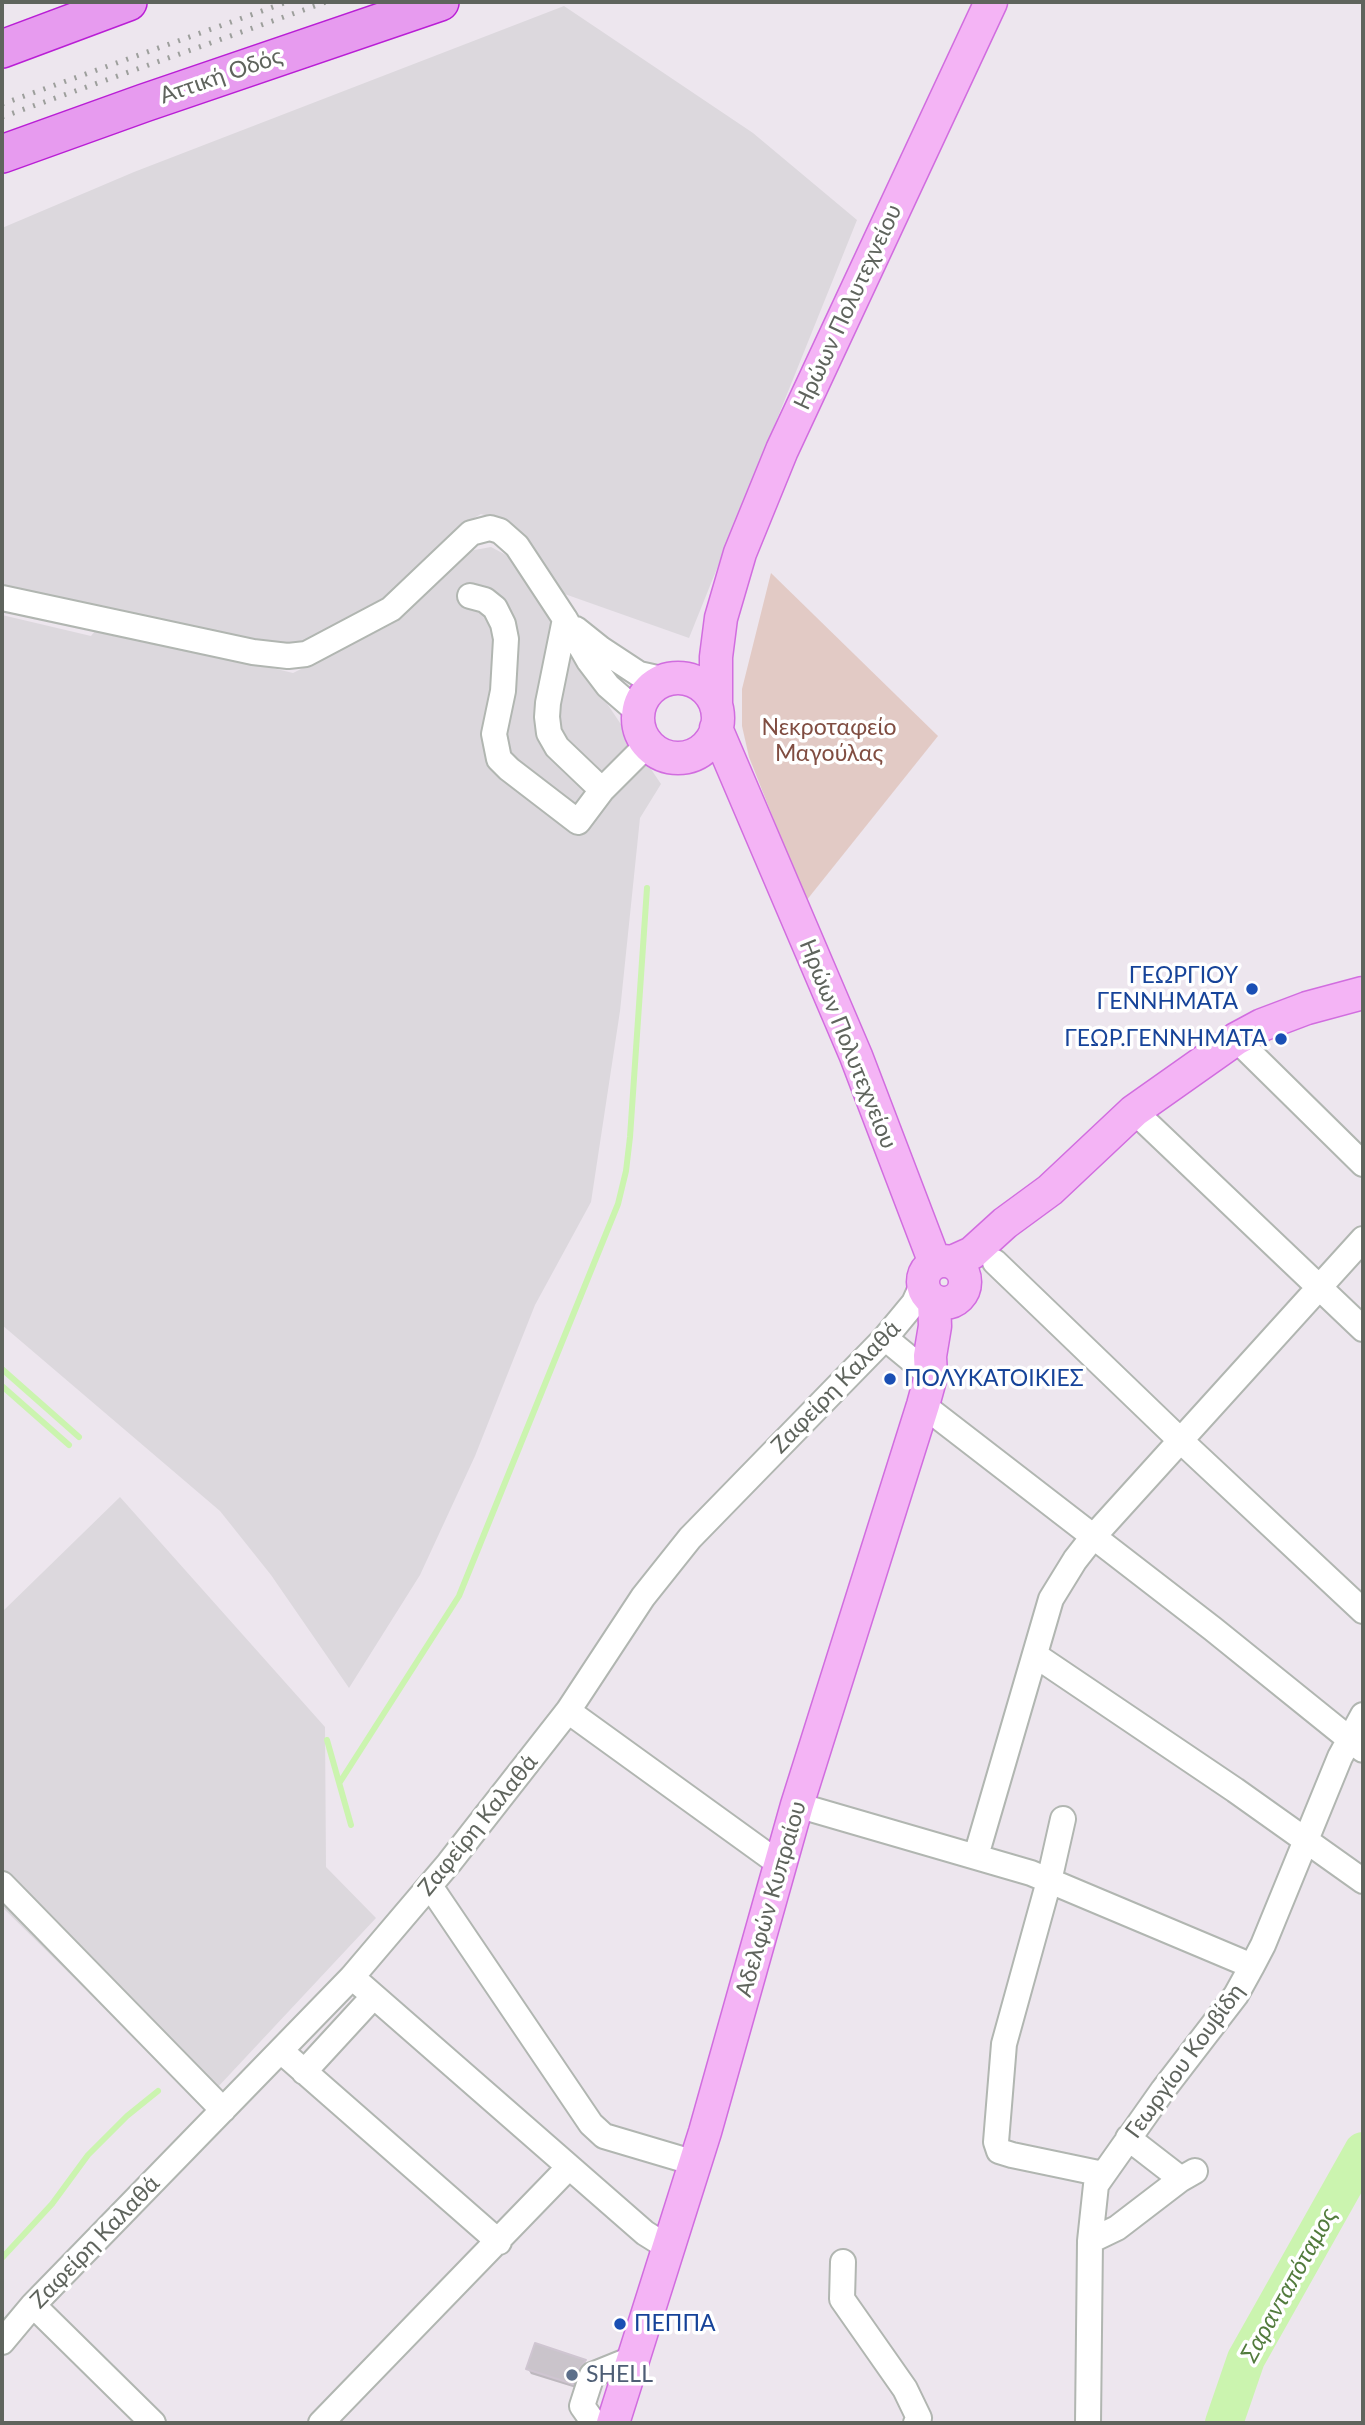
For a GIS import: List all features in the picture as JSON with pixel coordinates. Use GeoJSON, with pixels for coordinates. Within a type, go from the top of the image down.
{"type":"FeatureCollection","features":[{"type":"Feature","properties":{"kind":"highway"},"geometry":{"type":"LineString","coordinates":[[2,49],[128,2]]}},
{"type":"Feature","properties":{"kind":"highway","name":"Αττική Οδός"},"geometry":{"type":"LineString","coordinates":[[2,154],[440,2]]}},
{"type":"Feature","properties":{"kind":"main road","name":"Ηρώων Πολυτεχνείου"},"geometry":{"type":"LineString","coordinates":[[945,1282],[856,1056],[758,826],[716,717],[716,657],[721,618],[740,553],[782,450],[991,2]]}},
{"type":"Feature","properties":{"kind":"main road","name":"Ηρώων Πολυτεχνείου"},"geometry":{"type":"LineString","coordinates":[[670,679],[699,651],[721,618]]}},
{"type":"Feature","properties":{"kind":"main road"},"geometry":{"type":"LineString","coordinates":[[670,679],[695,683],[711,697],[716,717],[706,747],[688,757],[666,757],[648,745],[639,730],[638,712],[643,698],[653,687],[670,679]]}},
{"type":"Feature","properties":{"kind":"main road","name":"Ηρώων Πολυτεχνείου"},"geometry":{"type":"LineString","coordinates":[[688,757],[711,765],[733,781],[758,826]]}},
{"type":"Feature","properties":{"kind":"main road"},"geometry":{"type":"LineString","coordinates":[[945,1282],[1005,1223],[1050,1191],[1134,1111],[1236,1039],[1307,1007],[1358,1000]]}},
{"type":"Feature","properties":{"kind":"main road"},"geometry":{"type":"LineString","coordinates":[[945,1282],[995,1262],[1031,1223],[1050,1191]]}},
{"type":"Feature","properties":{"kind":"main road","name":"Αδελφών Κυπραίου"},"geometry":{"type":"LineString","coordinates":[[613,2423],[695,2163],[797,1805],[927,1390],[935,1326],[945,1282]]}},
{"type":"Feature","properties":{"kind":"street"},"geometry":{"type":"LineString","coordinates":[[2,598],[253,652],[288,656],[306,654],[391,609],[471,533],[491,528],[500,531],[517,546],[589,661],[608,686],[638,712]]}},
{"type":"Feature","properties":{"kind":"street"},"geometry":{"type":"LineString","coordinates":[[470,596],[485,600],[495,608],[503,624],[506,639],[503,691],[494,734],[499,759],[509,769],[578,822],[602,790],[648,745]]}},
{"type":"Feature","properties":{"kind":"street"},"geometry":{"type":"LineString","coordinates":[[565,619],[548,703],[549,733],[557,747],[602,790]]}},
{"type":"Feature","properties":{"kind":"street"},"geometry":{"type":"LineString","coordinates":[[565,619],[601,649],[639,674],[670,679]]}},
{"type":"Feature","properties":{"kind":"street"},"geometry":{"type":"LineString","coordinates":[[1236,1039],[1363,1164]]}},
{"type":"Feature","properties":{"kind":"street"},"geometry":{"type":"LineString","coordinates":[[1134,1111],[1363,1329]]}},
{"type":"Feature","properties":{"kind":"street"},"geometry":{"type":"LineString","coordinates":[[976,1856],[1051,1599],[1075,1560],[1093,1536],[1363,1238]]}},
{"type":"Feature","properties":{"kind":"street"},"geometry":{"type":"LineString","coordinates":[[995,1262],[1363,1611]]}},
{"type":"Feature","properties":{"kind":"street","name":"Ζαφείρη Καλαθά"},"geometry":{"type":"LineString","coordinates":[[2,2342],[33,2305],[352,1977],[430,1886],[568,1710],[643,1597],[690,1538],[910,1309],[945,1282]]}},
{"type":"Feature","properties":{"kind":"street"},"geometry":{"type":"LineString","coordinates":[[885,1338],[927,1390],[1093,1536],[1356,1743]]}},
{"type":"Feature","properties":{"kind":"street"},"geometry":{"type":"LineString","coordinates":[[1035,1655],[1363,1881]]}},
{"type":"Feature","properties":{"kind":"street"},"geometry":{"type":"LineString","coordinates":[[568,1710],[781,1865]]}},
{"type":"Feature","properties":{"kind":"street","name":"Γεωργίου Κουβίδη"},"geometry":{"type":"LineString","coordinates":[[1088,2423],[1090,2241],[1096,2185],[1128,2138],[1236,1995],[1263,1945],[1305,1839],[1356,1743],[1363,1715]]}},
{"type":"Feature","properties":{"kind":"street"},"geometry":{"type":"LineString","coordinates":[[797,1805],[976,1856],[1048,1881],[1252,1966]]}},
{"type":"Feature","properties":{"kind":"street"},"geometry":{"type":"LineString","coordinates":[[1063,1819],[1004,2044],[996,2142],[999,2151],[1012,2155],[1103,2174]]}},
{"type":"Feature","properties":{"kind":"street"},"geometry":{"type":"LineString","coordinates":[[2,1884],[223,2110]]}},
{"type":"Feature","properties":{"kind":"street"},"geometry":{"type":"LineString","coordinates":[[430,1886],[544,2059],[591,2124],[604,2136],[695,2163]]}},
{"type":"Feature","properties":{"kind":"street"},"geometry":{"type":"LineString","coordinates":[[352,1977],[645,2233],[668,2248]]}},
{"type":"Feature","properties":{"kind":"street"},"geometry":{"type":"LineString","coordinates":[[304,2072],[373,1997]]}},
{"type":"Feature","properties":{"kind":"street"},"geometry":{"type":"LineString","coordinates":[[281,2051],[499,2242]]}},
{"type":"Feature","properties":{"kind":"street"},"geometry":{"type":"LineString","coordinates":[[1090,2241],[1117,2228],[1188,2175],[1128,2138]]}},
{"type":"Feature","properties":{"kind":"street"},"geometry":{"type":"LineString","coordinates":[[321,2423],[569,2167]]}},
{"type":"Feature","properties":{"kind":"street"},"geometry":{"type":"LineString","coordinates":[[843,2262],[842,2299],[905,2389],[919,2418],[916,2423]]}},
{"type":"Feature","properties":{"kind":"street"},"geometry":{"type":"LineString","coordinates":[[33,2305],[153,2423]]}},
{"type":"Feature","properties":{"kind":"street"},"geometry":{"type":"LineString","coordinates":[[594,2423],[582,2406],[593,2375],[634,2358]]}},
{"type":"Feature","properties":{"kind":"shaded area"},"geometry":{"type":"Polygon","coordinates":[[[564,6],[753,133],[857,220],[689,638],[559,592],[504,521],[481,514],[464,524],[394,592],[364,613],[319,638],[283,644],[239,641],[2,585],[2,228],[134,172],[564,6]]]}},
{"type":"Feature","properties":{"kind":"shaded area"},"geometry":{"type":"Polygon","coordinates":[[[491,547],[508,556],[661,784],[640,818],[620,1011],[591,1202],[535,1305],[475,1456],[420,1575],[349,1688],[271,1575],[220,1511],[2,1325],[2,615],[91,636],[99,626],[293,673],[392,624],[469,551],[491,547]]]}},
{"type":"Feature","properties":{"kind":"shaded area"},"geometry":{"type":"Polygon","coordinates":[[[120,1497],[325,1727],[326,1867],[376,1918],[202,2104],[2,1907],[2,1612],[120,1497]]]}},
{"type":"Feature","properties":{"kind":"green space","name":"Νεκροταφείο Μαγούλας"},"geometry":{"type":"Polygon","coordinates":[[[771,573],[938,736],[806,901],[749,757],[742,726],[742,689],[771,573]]]}},
{"type":"Feature","properties":{"kind":"building"},"geometry":{"type":"Polygon","coordinates":[[[535,2343],[586,2360],[578,2370],[573,2384],[526,2369],[535,2343]]]}},
{"type":"Feature","properties":{"kind":"waterway"},"geometry":{"type":"LineString","coordinates":[[340,1782],[459,1596],[618,1204],[630,1137],[647,888]]}},
{"type":"Feature","properties":{"kind":"waterway"},"geometry":{"type":"LineString","coordinates":[[2,1369],[79,1437]]}},
{"type":"Feature","properties":{"kind":"waterway"},"geometry":{"type":"LineString","coordinates":[[2,1386],[69,1445]]}},
{"type":"Feature","properties":{"kind":"waterway"},"geometry":{"type":"LineString","coordinates":[[327,1740],[351,1825]]}},
{"type":"Feature","properties":{"kind":"waterway"},"geometry":{"type":"LineString","coordinates":[[2,2258],[52,2204],[88,2155],[127,2116],[158,2091]]}},
{"type":"Feature","properties":{"kind":"waterway","name":"Σαρανταπόταμος"},"geometry":{"type":"LineString","coordinates":[[1224,2423],[1246,2359],[1363,2151]]}},
{"type":"Feature","properties":{"kind":"railway"},"geometry":{"type":"LineString","coordinates":[[2,104],[287,2]]}},
{"type":"Feature","properties":{"kind":"railway"},"geometry":{"type":"LineString","coordinates":[[2,117],[326,2]]}},
{"type":"Feature","properties":{"kind":"place","name":"ΓΕΩΡΓΙΟΥ ΓΕΝΝΗΜΑΤΑ"},"geometry":{"type":"Point","coordinates":[1252,989]}},
{"type":"Feature","properties":{"kind":"place","name":"ΓΕΩΡ.ΓΕΝΝΗΜΑΤΑ"},"geometry":{"type":"Point","coordinates":[1281,1039]}},
{"type":"Feature","properties":{"kind":"place","name":"ΠΟΛΥΚΑΤΟΙΚΙΕΣ"},"geometry":{"type":"Point","coordinates":[890,1379]}},
{"type":"Feature","properties":{"kind":"place","name":"ΠΕΠΠΑ"},"geometry":{"type":"Point","coordinates":[620,2324]}},
{"type":"Feature","properties":{"kind":"place","name":"SHELL"},"geometry":{"type":"Point","coordinates":[572,2375]}}]}
